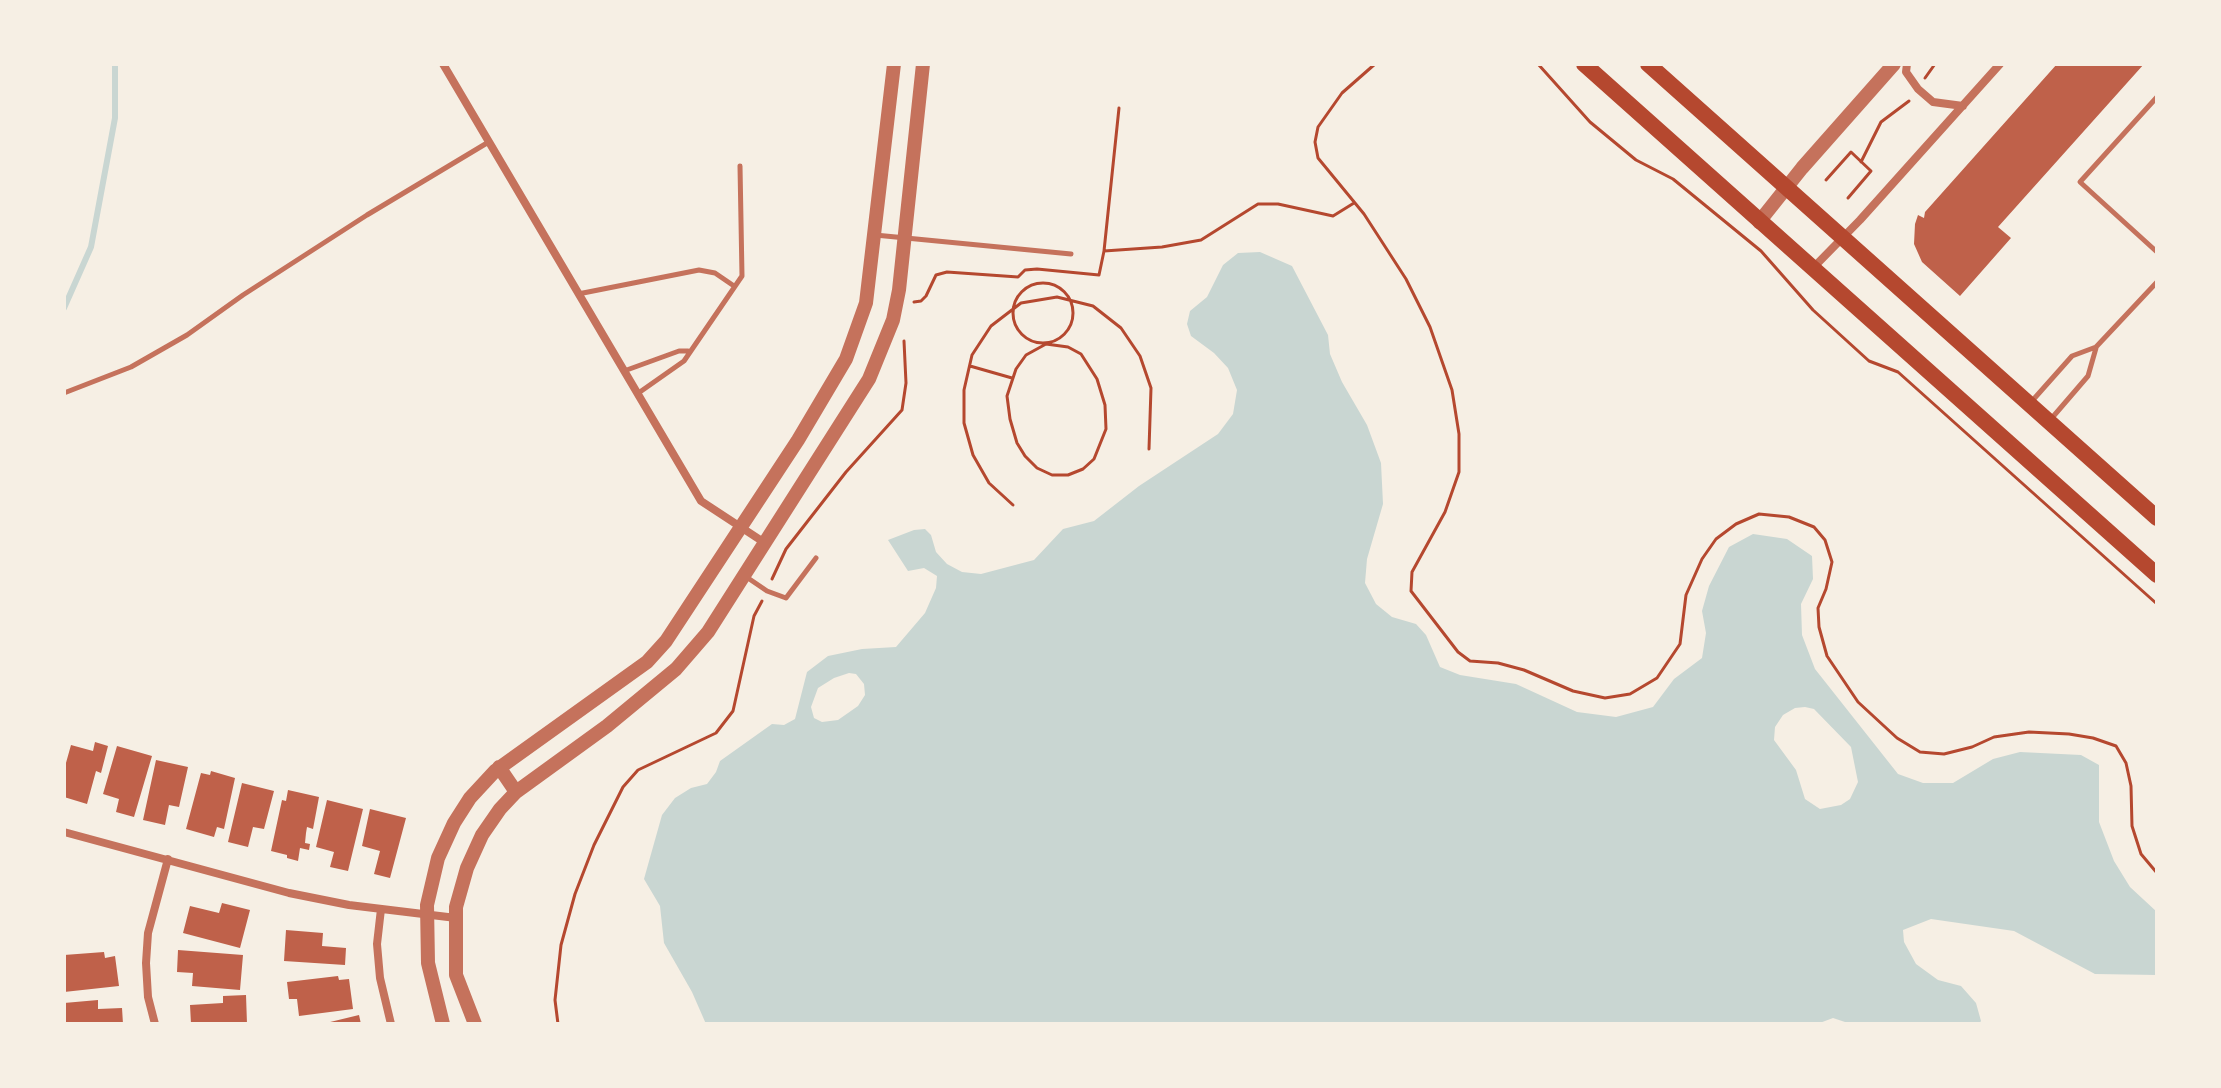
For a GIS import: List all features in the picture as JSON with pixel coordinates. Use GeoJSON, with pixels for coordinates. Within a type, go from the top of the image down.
{"type":"FeatureCollection","features":[{"type":"Feature","properties":{"kind":"main road"},"geometry":{"type":"LineString","coordinates":[[1584,64],[2157,575]]}},
{"type":"Feature","properties":{"kind":"main road"},"geometry":{"type":"LineString","coordinates":[[1648,64],[2157,518]]}},
{"type":"Feature","properties":{"kind":"street"},"geometry":{"type":"LineString","coordinates":[[443,64],[701,501],[766,543]]}},
{"type":"Feature","properties":{"kind":"street"},"geometry":{"type":"LineString","coordinates":[[443,1024],[428,963],[427,905],[438,858],[454,823],[482,782],[499,767],[647,662],[681,620],[846,359],[866,303],[894,64]]}},
{"type":"Feature","properties":{"kind":"street"},"geometry":{"type":"LineString","coordinates":[[475,1024],[456,975],[456,907],[467,868],[482,835],[516,792],[607,726],[676,669],[708,632],[869,379],[893,320],[899,290],[923,64]]}},
{"type":"Feature","properties":{"kind":"street"},"geometry":{"type":"LineString","coordinates":[[1759,222],[1894,64]]}},
{"type":"Feature","properties":{"kind":"street"},"geometry":{"type":"LineString","coordinates":[[1907,64],[1906,72],[1918,89],[1933,102],[1963,106]]}},
{"type":"Feature","properties":{"kind":"street"},"geometry":{"type":"LineString","coordinates":[[1812,269],[2000,64]]}},
{"type":"Feature","properties":{"kind":"street"},"geometry":{"type":"LineString","coordinates":[[891,88],[920,89]]}},
{"type":"Feature","properties":{"kind":"street"},"geometry":{"type":"LineString","coordinates":[[499,767],[516,792]]}},
{"type":"Feature","properties":{"kind":"street"},"geometry":{"type":"LineString","coordinates":[[64,832],[289,893],[456,918]]}},
{"type":"Feature","properties":{"kind":"street"},"geometry":{"type":"LineString","coordinates":[[155,1024],[148,986],[148,933],[168,859]]}},
{"type":"Feature","properties":{"kind":"street"},"geometry":{"type":"LineString","coordinates":[[381,909],[377,944],[380,978],[391,1024]]}},
{"type":"Feature","properties":{"kind":"lane"},"geometry":{"type":"LineString","coordinates":[[2157,97],[2080,182],[2157,252]]}},
{"type":"Feature","properties":{"kind":"lane"},"geometry":{"type":"LineString","coordinates":[[64,393],[131,367],[187,335],[367,215],[487,143]]}},
{"type":"Feature","properties":{"kind":"lane"},"geometry":{"type":"LineString","coordinates":[[637,394],[684,361],[742,276],[740,166]]}},
{"type":"Feature","properties":{"kind":"lane"},"geometry":{"type":"LineString","coordinates":[[874,235],[1071,254]]}},
{"type":"Feature","properties":{"kind":"lane"},"geometry":{"type":"LineString","coordinates":[[578,294],[699,270],[715,273],[734,286]]}},
{"type":"Feature","properties":{"kind":"lane"},"geometry":{"type":"LineString","coordinates":[[2029,404],[2072,356],[2096,347],[2157,282]]}},
{"type":"Feature","properties":{"kind":"lane"},"geometry":{"type":"LineString","coordinates":[[2049,421],[2088,376],[2096,347]]}},
{"type":"Feature","properties":{"kind":"lane"},"geometry":{"type":"LineString","coordinates":[[624,371],[679,351],[688,351]]}},
{"type":"Feature","properties":{"kind":"lane"},"geometry":{"type":"LineString","coordinates":[[744,576],[767,591],[786,598],[816,558]]}},
{"type":"Feature","properties":{"kind":"path"},"geometry":{"type":"LineString","coordinates":[[1375,64],[1342,93],[1318,127],[1315,142],[1318,158],[1354,203],[1406,279],[1430,327],[1452,390],[1459,434],[1459,472],[1445,512],[1412,572],[1411,591],[1458,652],[1470,661],[1498,663],[1524,670],[1573,691],[1605,698],[1630,694],[1657,678],[1676,652],[1680,644],[1686,595],[1702,559],[1716,539],[1736,524],[1759,514],[1789,517],[1814,527],[1825,540],[1832,562],[1818,608],[1819,627],[1827,656],[1858,702],[1897,738],[1920,752],[1944,754],[1994,737],[2029,732],[2069,734],[2116,746],[2126,763],[2131,786],[2132,826],[2141,854],[2157,873]]}},
{"type":"Feature","properties":{"kind":"path"},"geometry":{"type":"LineString","coordinates":[[1538,64],[1590,122],[1636,160],[1673,179],[1761,251],[1813,310],[1869,361],[1898,372],[2157,604]]}},
{"type":"Feature","properties":{"kind":"path"},"geometry":{"type":"LineString","coordinates":[[1861,162],[1881,122],[1909,102],[1935,64]]}},
{"type":"Feature","properties":{"kind":"path"},"geometry":{"type":"LineString","coordinates":[[910,302],[921,301],[936,275],[947,272],[1018,277],[1025,270],[1043,269],[1099,275],[1119,108]]}},
{"type":"Feature","properties":{"kind":"path"},"geometry":{"type":"LineString","coordinates":[[1826,180],[1851,152],[1871,171],[1848,198]]}},
{"type":"Feature","properties":{"kind":"path"},"geometry":{"type":"LineString","coordinates":[[1104,251],[1162,247],[1201,240],[1258,204],[1278,204],[1333,216],[1354,203]]}},
{"type":"Feature","properties":{"kind":"path"},"geometry":{"type":"LineString","coordinates":[[1043,269],[1043,283]]}},
{"type":"Feature","properties":{"kind":"path"},"geometry":{"type":"LineString","coordinates":[[1043,283],[1023,290],[1017,298],[1013,310],[1016,328],[1031,341],[1046,344],[1068,347],[1081,354],[1091,366],[1103,396],[1106,429],[1094,459],[1083,469],[1068,475],[1052,475],[1037,468],[1025,456],[1017,443],[1007,396],[1012,378],[1026,355],[1046,344],[1058,339],[1071,325],[1074,316],[1071,301],[1062,289],[1043,283]]}},
{"type":"Feature","properties":{"kind":"path"},"geometry":{"type":"LineString","coordinates":[[1013,505],[989,483],[973,455],[964,423],[964,390],[972,355],[991,326],[1021,303],[1057,297],[1093,306],[1121,328],[1140,356],[1151,388],[1149,449]]}},
{"type":"Feature","properties":{"kind":"path"},"geometry":{"type":"LineString","coordinates":[[558,1024],[555,1000],[561,945],[575,894],[594,845],[623,787],[638,770],[716,733],[733,711],[754,616],[786,549],[846,472],[902,410],[906,383],[904,340]]}},
{"type":"Feature","properties":{"kind":"path"},"geometry":{"type":"LineString","coordinates":[[970,366],[1012,378]]}},
{"type":"Feature","properties":{"kind":"shaded area"},"geometry":{"type":"Polygon","coordinates":[[[1260,252],[1292,266],[1328,335],[1330,354],[1367,425],[1381,463],[1383,504],[1367,559],[1365,583],[1376,604],[1392,617],[1416,624],[1426,635],[1440,667],[1460,675],[1516,684],[1577,712],[1616,717],[1653,707],[1674,679],[1702,658],[1706,633],[1702,611],[1709,586],[1729,547],[1753,534],[1787,539],[1812,556],[1813,579],[1801,604],[1802,635],[1815,669],[1898,774],[1923,783],[1953,783],[1993,759],[2020,752],[2081,755],[2099,765],[2099,822],[2114,861],[2130,887],[2157,912],[2157,975],[2095,974],[2014,931],[1931,919],[1903,930],[1904,942],[1916,964],[1938,980],[1961,986],[1976,1003],[1981,1021],[1979,1024],[1851,1024],[1833,1018],[1817,1024],[706,1024],[664,943],[660,906],[644,879],[662,815],[675,798],[691,788],[707,784],[720,761],[772,724],[784,725],[795,719],[807,672],[828,656],[862,649],[896,647],[925,613],[936,588],[937,576],[924,568],[908,571],[888,540],[925,529],[931,535],[936,552],[947,564],[962,572],[981,574],[1034,560],[1063,529],[1094,521],[1139,486],[1218,434],[1233,414],[1237,390],[1228,368],[1191,336],[1187,324],[1190,311],[1207,297],[1223,265],[1238,253],[1260,252]],[[849,673],[818,688],[811,707],[814,718],[822,722],[838,720],[858,706],[865,695],[864,684],[856,674],[849,673]],[[1795,708],[1783,715],[1775,727],[1774,740],[1796,770],[1805,799],[1820,809],[1841,805],[1850,799],[1858,782],[1851,747],[1814,709],[1795,708]]]}},
{"type":"Feature","properties":{"kind":"building"},"geometry":{"type":"Polygon","coordinates":[[[2057,64],[2144,64],[1998,227],[2011,238],[1960,296],[1922,262],[1914,244],[1918,215],[1924,218],[1925,212],[2057,64]]]}},
{"type":"Feature","properties":{"kind":"building"},"geometry":{"type":"Polygon","coordinates":[[[95,742],[108,746],[101,773],[96,771],[87,804],[64,797],[64,770],[71,745],[93,751],[95,742]]]}},
{"type":"Feature","properties":{"kind":"building"},"geometry":{"type":"Polygon","coordinates":[[[117,746],[152,756],[134,817],[116,812],[119,799],[103,794],[117,746]]]}},
{"type":"Feature","properties":{"kind":"building"},"geometry":{"type":"Polygon","coordinates":[[[156,760],[188,767],[179,807],[169,805],[165,825],[143,820],[156,760]]]}},
{"type":"Feature","properties":{"kind":"building"},"geometry":{"type":"Polygon","coordinates":[[[211,771],[235,778],[224,829],[217,827],[214,837],[186,829],[201,773],[210,775],[211,771]]]}},
{"type":"Feature","properties":{"kind":"building"},"geometry":{"type":"Polygon","coordinates":[[[242,783],[274,791],[264,829],[253,827],[248,847],[228,842],[242,783]]]}},
{"type":"Feature","properties":{"kind":"building"},"geometry":{"type":"Polygon","coordinates":[[[288,790],[319,797],[313,829],[307,827],[305,843],[310,844],[309,850],[300,848],[298,861],[271,851],[282,800],[286,801],[288,790]]]}},
{"type":"Feature","properties":{"kind":"building"},"geometry":{"type":"Polygon","coordinates":[[[327,800],[363,809],[348,871],[330,867],[334,852],[316,847],[327,800]]]}},
{"type":"Feature","properties":{"kind":"building"},"geometry":{"type":"Polygon","coordinates":[[[370,809],[406,818],[390,878],[374,874],[380,851],[362,846],[370,809]]]}},
{"type":"Feature","properties":{"kind":"building"},"geometry":{"type":"Polygon","coordinates":[[[222,903],[250,910],[240,948],[183,933],[190,906],[219,913],[222,903]]]}},
{"type":"Feature","properties":{"kind":"building"},"geometry":{"type":"Polygon","coordinates":[[[286,930],[323,933],[322,946],[346,948],[345,965],[284,961],[286,930]]]}},
{"type":"Feature","properties":{"kind":"building"},"geometry":{"type":"Polygon","coordinates":[[[178,950],[243,955],[240,990],[192,986],[193,973],[177,972],[178,950]]]}},
{"type":"Feature","properties":{"kind":"building"},"geometry":{"type":"Polygon","coordinates":[[[104,952],[105,958],[115,956],[119,986],[64,992],[64,955],[104,952]]]}},
{"type":"Feature","properties":{"kind":"building"},"geometry":{"type":"Polygon","coordinates":[[[338,976],[339,980],[349,979],[353,1009],[299,1016],[297,999],[289,999],[287,982],[338,976]]]}},
{"type":"Feature","properties":{"kind":"building"},"geometry":{"type":"Polygon","coordinates":[[[246,995],[247,1024],[191,1024],[190,1005],[223,1003],[223,996],[246,995]]]}},
{"type":"Feature","properties":{"kind":"building"},"geometry":{"type":"Polygon","coordinates":[[[98,1000],[98,1009],[122,1008],[123,1024],[64,1024],[64,1003],[98,1000]]]}},
{"type":"Feature","properties":{"kind":"building"},"geometry":{"type":"Polygon","coordinates":[[[359,1015],[361,1024],[326,1024],[326,1023],[359,1015]]]}},
{"type":"Feature","properties":{"kind":"waterway"},"geometry":{"type":"LineString","coordinates":[[64,308],[91,247],[115,118],[115,64]]}}]}
